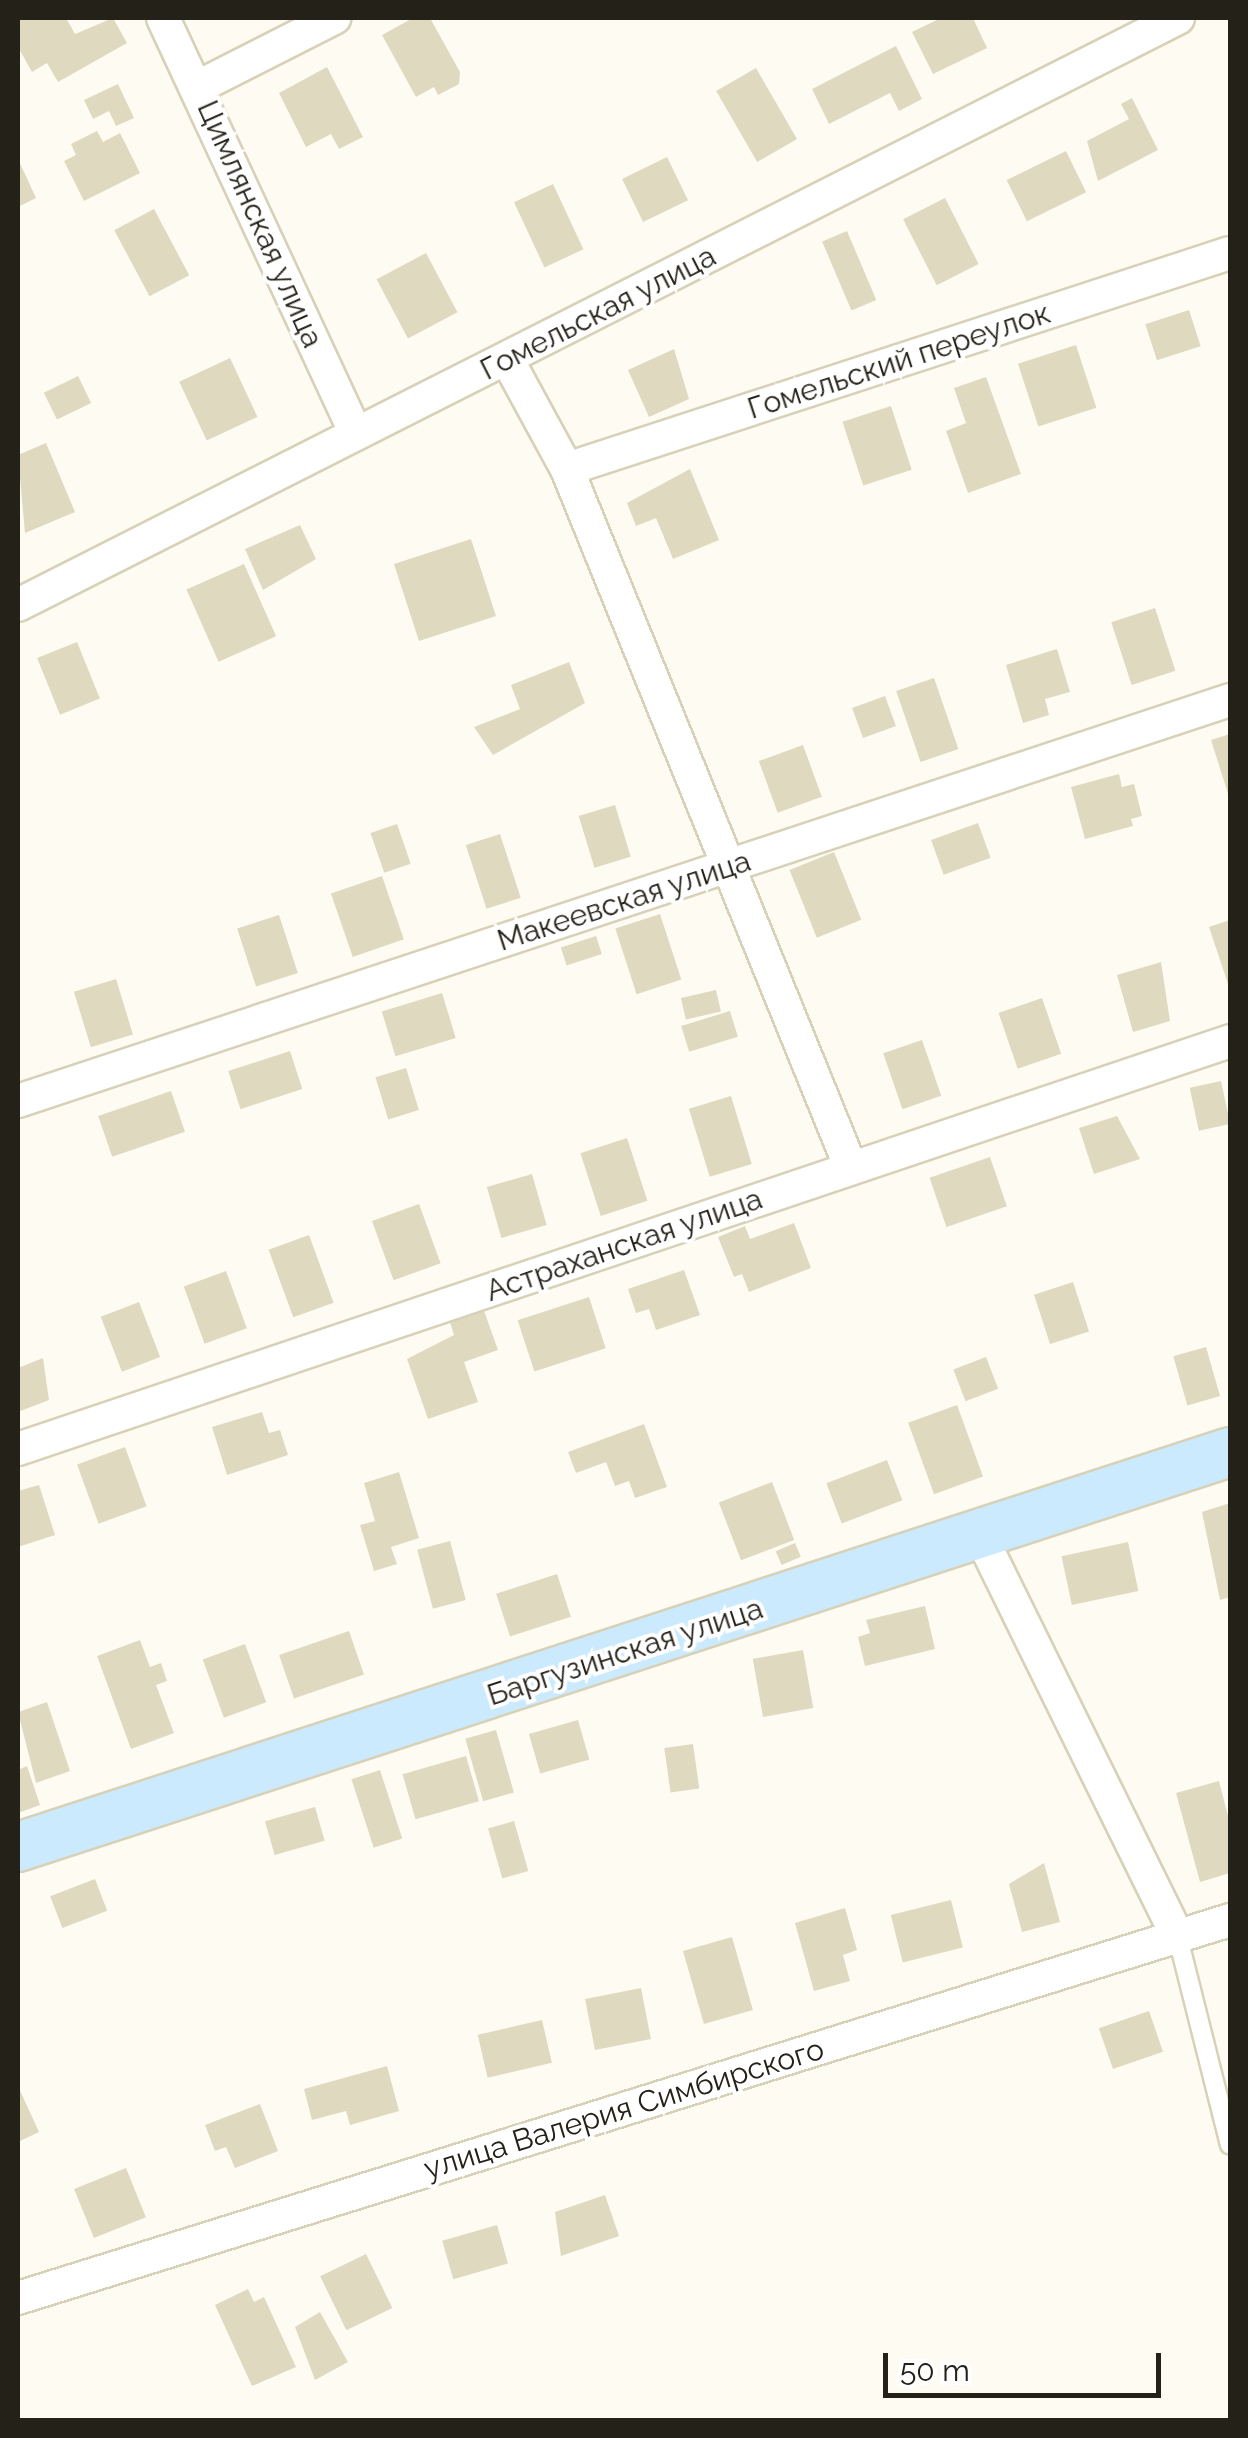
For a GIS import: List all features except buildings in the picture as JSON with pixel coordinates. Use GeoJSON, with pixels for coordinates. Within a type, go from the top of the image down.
{"type":"FeatureCollection","features":[{"type":"Feature","properties":{"kind":"street","name":"Цимлянская улица"},"geometry":{"type":"LineString","coordinates":[[163,18],[355,432]]}},
{"type":"Feature","properties":{"kind":"street"},"geometry":{"type":"LineString","coordinates":[[198,87],[334,18]]}},
{"type":"Feature","properties":{"kind":"street","name":"Гомельская улица"},"geometry":{"type":"LineString","coordinates":[[18,605],[1178,18]]}},
{"type":"Feature","properties":{"kind":"street","name":"Гомельский переулок"},"geometry":{"type":"LineString","coordinates":[[567,470],[1230,253]]}},
{"type":"Feature","properties":{"kind":"street"},"geometry":{"type":"LineString","coordinates":[[508,360],[567,470],[724,868],[851,1168]]}},
{"type":"Feature","properties":{"kind":"street","name":"Макеевская улица"},"geometry":{"type":"LineString","coordinates":[[18,1101],[1230,700]]}},
{"type":"Feature","properties":{"kind":"street","name":"Астраханская улица"},"geometry":{"type":"LineString","coordinates":[[18,1449],[1230,1041]]}},
{"type":"Feature","properties":{"kind":"street","name":"Баргузинская улица"},"geometry":{"type":"LineString","coordinates":[[18,1847],[1230,1452]]}},
{"type":"Feature","properties":{"kind":"street"},"geometry":{"type":"LineString","coordinates":[[980,1535],[1178,1938]]}},
{"type":"Feature","properties":{"kind":"street","name":"улица Валерия Симбирского"},"geometry":{"type":"LineString","coordinates":[[18,2298],[1230,1920]]}},
{"type":"Feature","properties":{"kind":"lane"},"geometry":{"type":"LineString","coordinates":[[1178,1938],[1230,2144]]}}]}
